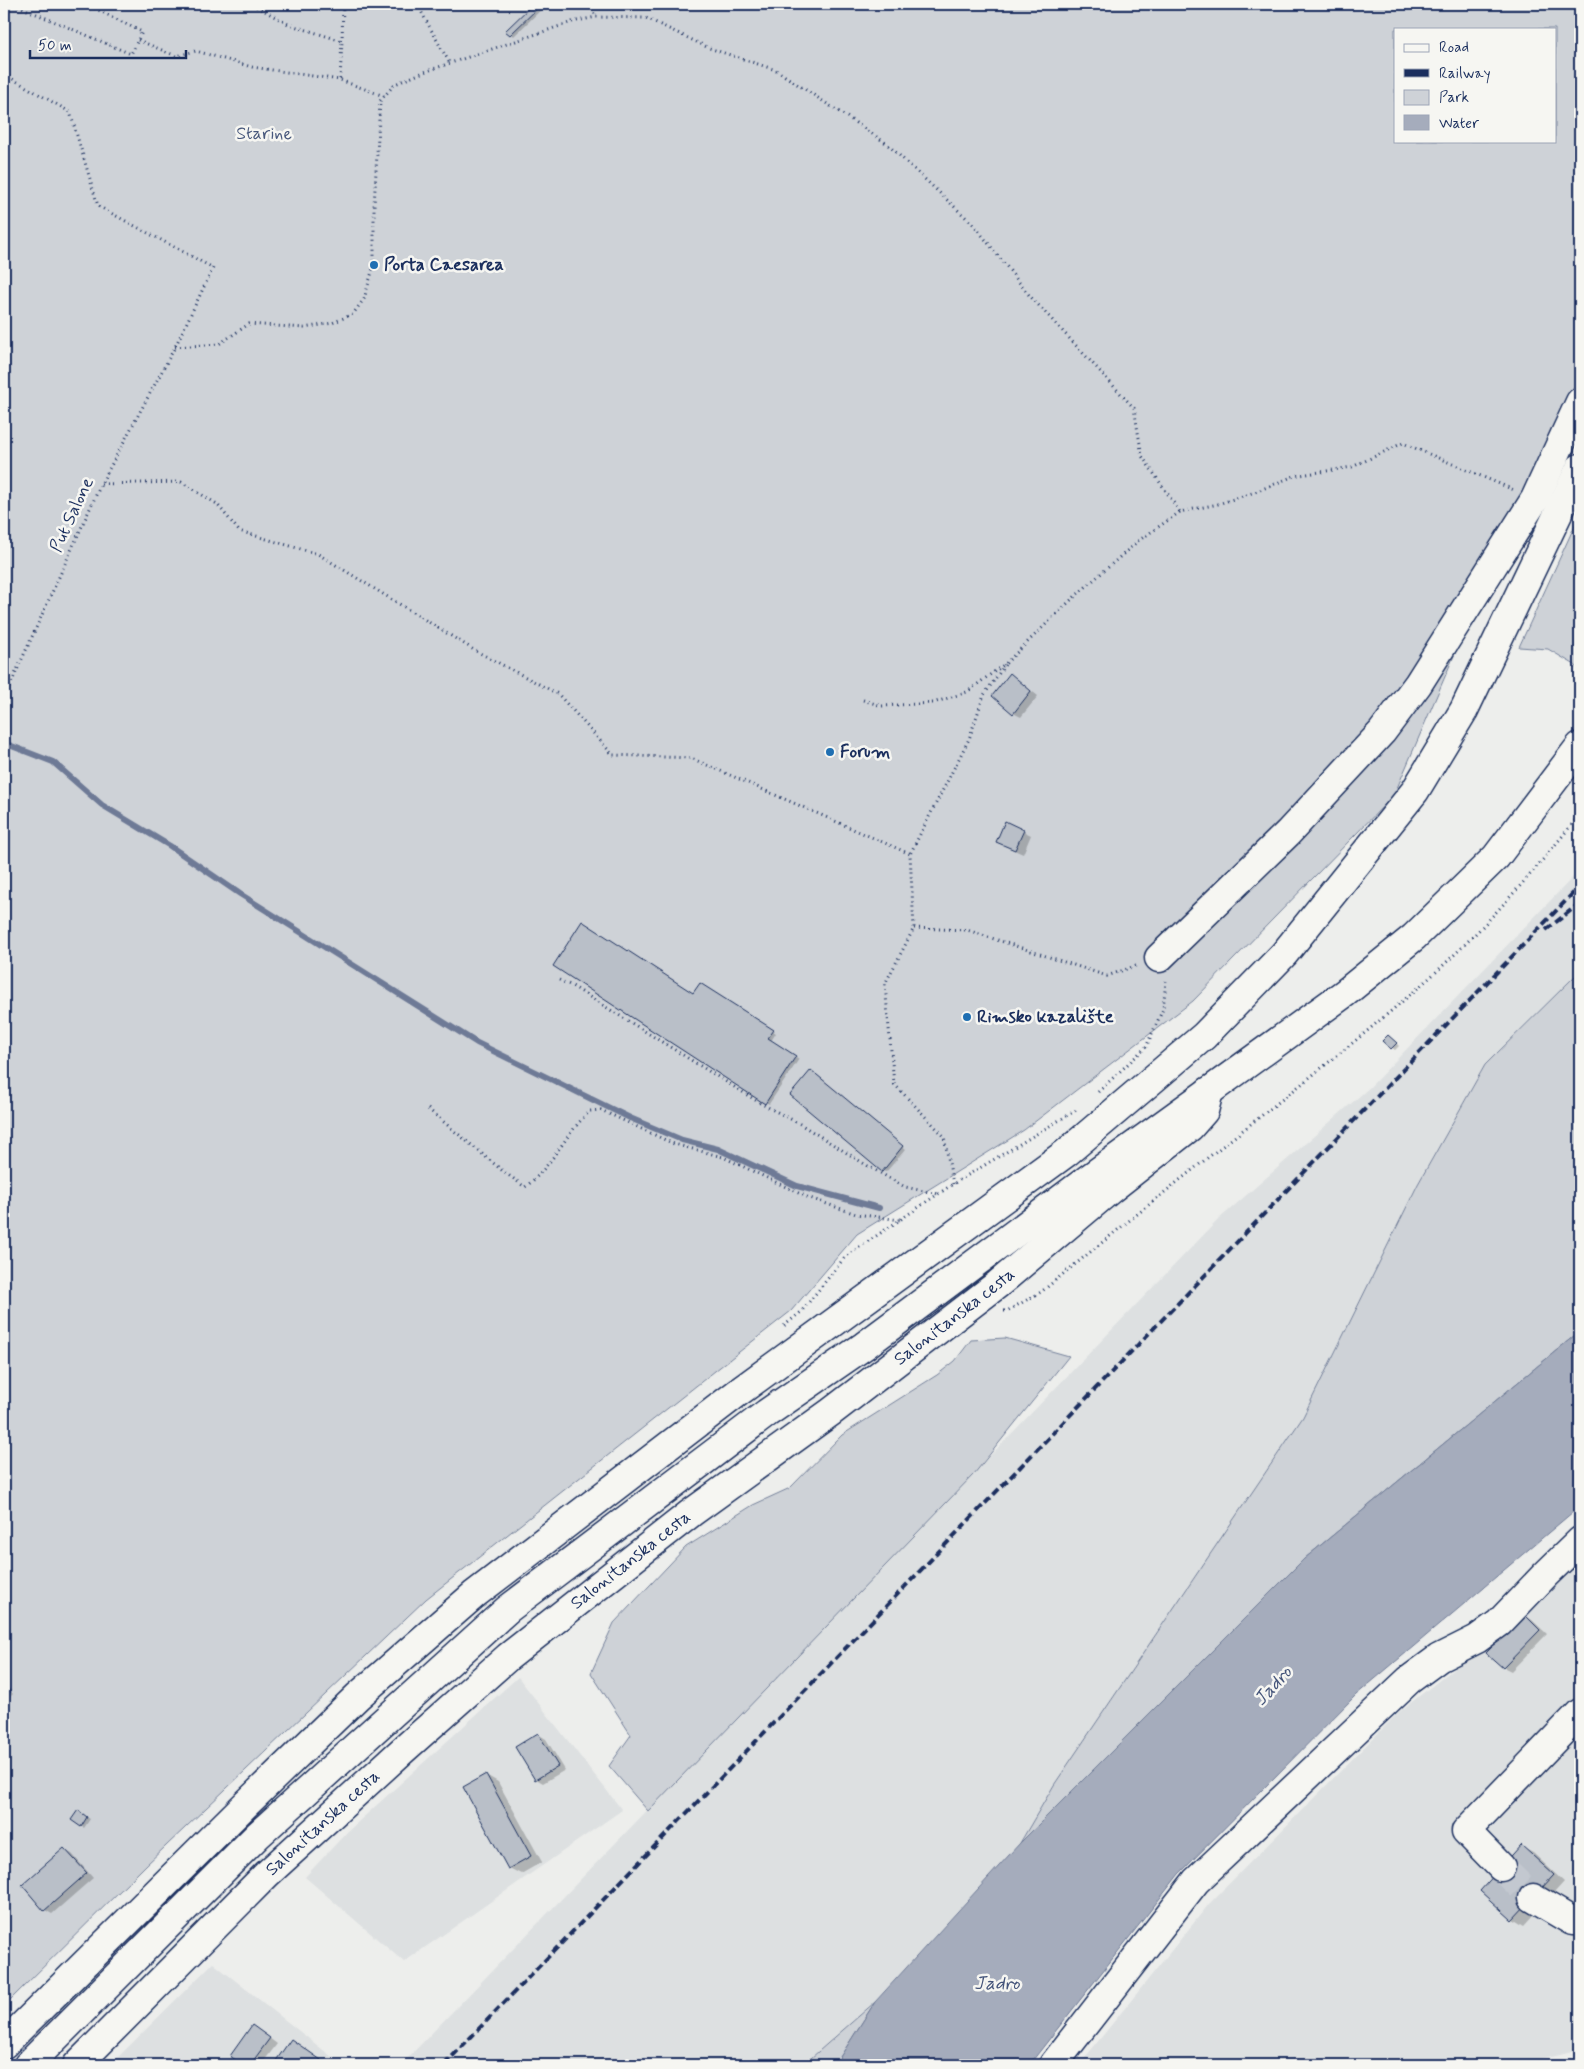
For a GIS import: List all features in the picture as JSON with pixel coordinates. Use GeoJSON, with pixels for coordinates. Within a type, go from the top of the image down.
{"type":"FeatureCollection","features":[{"type":"Feature","properties":{"kind":"main road"},"geometry":{"type":"LineString","coordinates":[[1159,958],[1288,833],[1382,732],[1418,684],[1535,499],[1580,402]]}},
{"type":"Feature","properties":{"kind":"main road"},"geometry":{"type":"LineString","coordinates":[[4,2044],[358,1696],[475,1594],[740,1391],[1066,1153],[1204,1036],[1284,954],[1414,791],[1464,710],[1580,468]]}},
{"type":"Feature","properties":{"kind":"main road"},"geometry":{"type":"LineString","coordinates":[[28,2065],[258,1835],[508,1609],[767,1413],[864,1346],[1345,993],[1414,937],[1496,857],[1580,746]]}},
{"type":"Feature","properties":{"kind":"main road","name":"Salonitanska cesta"},"geometry":{"type":"LineString","coordinates":[[77,2065],[267,1874],[508,1657],[691,1512],[831,1412],[968,1307],[1190,1127],[1204,1111],[1209,1091]]}},
{"type":"Feature","properties":{"kind":"main road"},"geometry":{"type":"LineString","coordinates":[[1053,2065],[1196,1881],[1409,1680],[1439,1658],[1476,1639],[1499,1623],[1545,1574],[1580,1541]]}},
{"type":"Feature","properties":{"kind":"main road"},"geometry":{"type":"LineString","coordinates":[[1502,1867],[1466,1831],[1580,1713]]}},
{"type":"Feature","properties":{"kind":"main road"},"geometry":{"type":"LineString","coordinates":[[1533,1898],[1572,1921],[1580,1921]]}},
{"type":"Feature","properties":{"kind":"path"},"geometry":{"type":"LineString","coordinates":[[13,4],[132,54],[142,32],[86,4]]}},
{"type":"Feature","properties":{"kind":"path"},"geometry":{"type":"LineString","coordinates":[[252,4],[288,24],[342,41]]}},
{"type":"Feature","properties":{"kind":"path"},"geometry":{"type":"LineString","coordinates":[[340,80],[342,4]]}},
{"type":"Feature","properties":{"kind":"path"},"geometry":{"type":"LineString","coordinates":[[417,4],[450,64]]}},
{"type":"Feature","properties":{"kind":"path"},"geometry":{"type":"LineString","coordinates":[[591,4],[596,17]]}},
{"type":"Feature","properties":{"kind":"path"},"geometry":{"type":"LineString","coordinates":[[175,347],[219,344],[249,324],[304,328],[332,323],[353,314],[364,299],[374,265],[377,140],[380,101],[396,84],[572,22],[596,17],[646,18],[709,48],[776,70],[886,143],[974,225],[1028,295],[1134,408],[1142,456],[1180,512]]}},
{"type":"Feature","properties":{"kind":"path"},"geometry":{"type":"LineString","coordinates":[[138,40],[176,56],[196,52],[252,68],[340,80],[384,96]]}},
{"type":"Feature","properties":{"kind":"path","name":"Put Salone"},"geometry":{"type":"LineString","coordinates":[[4,74],[70,112],[98,206],[213,268],[175,347],[101,484],[4,699]]}},
{"type":"Feature","properties":{"kind":"path"},"geometry":{"type":"LineString","coordinates":[[863,700],[882,706],[933,703],[967,692],[1006,663],[1071,600],[1138,541],[1180,512],[1218,504],[1255,492],[1294,476],[1352,467],[1403,443],[1535,499]]}},
{"type":"Feature","properties":{"kind":"path"},"geometry":{"type":"LineString","coordinates":[[101,484],[181,482],[217,504],[238,531],[318,554],[474,650],[558,694],[613,755],[691,758],[910,854]]}},
{"type":"Feature","properties":{"kind":"path"},"geometry":{"type":"LineString","coordinates":[[953,1184],[944,1136],[894,1084],[885,984],[914,928],[910,854],[969,739],[984,695],[1006,663]]}},
{"type":"Feature","properties":{"kind":"path"},"geometry":{"type":"LineString","coordinates":[[968,1307],[1008,1312],[1041,1292],[1293,1092],[1436,972],[1545,858],[1580,814]]}},
{"type":"Feature","properties":{"kind":"path"},"geometry":{"type":"LineString","coordinates":[[914,928],[967,930],[1107,976],[1159,958]]}},
{"type":"Feature","properties":{"kind":"path"},"geometry":{"type":"LineString","coordinates":[[559,980],[760,1103],[800,1124],[906,1187],[939,1194]]}},
{"type":"Feature","properties":{"kind":"path"},"geometry":{"type":"LineString","coordinates":[[428,1109],[525,1187],[540,1176],[574,1126],[590,1110],[601,1110],[674,1144],[723,1158],[807,1197],[856,1214],[900,1220]]}},
{"type":"Feature","properties":{"kind":"shaded area"},"geometry":{"type":"Polygon","coordinates":[[[1580,870],[1580,971],[1485,1065],[1418,1184],[1303,1417],[1054,1785],[1020,1843],[875,2002],[803,2065],[401,2065],[1219,1219],[1370,1087],[1580,870]]]}},
{"type":"Feature","properties":{"kind":"shaded area"},"geometry":{"type":"Polygon","coordinates":[[[1580,1560],[1580,2049],[1515,2065],[1079,2065],[1209,1904],[1399,1712],[1474,1653],[1580,1560]]]}},
{"type":"Feature","properties":{"kind":"shaded area"},"geometry":{"type":"Polygon","coordinates":[[[518,1677],[622,1810],[404,1962],[305,1877],[347,1832],[518,1677]]]}},
{"type":"Feature","properties":{"kind":"shaded area"},"geometry":{"type":"Polygon","coordinates":[[[213,1963],[332,2057],[324,2065],[110,2065],[213,1963]]]}},
{"type":"Feature","properties":{"kind":"green space","name":"Starine"},"geometry":{"type":"Polygon","coordinates":[[[4,4],[1580,4],[1580,378],[1518,507],[1394,795],[1193,1001],[1024,1130],[857,1234],[791,1311],[426,1599],[146,1865],[4,2006],[4,4]]]}},
{"type":"Feature","properties":{"kind":"green space"},"geometry":{"type":"Polygon","coordinates":[[[1580,514],[1580,673],[1575,665],[1548,649],[1519,647],[1580,514]]]}},
{"type":"Feature","properties":{"kind":"green space"},"geometry":{"type":"Polygon","coordinates":[[[1580,971],[1580,1331],[1304,1559],[1020,1843],[1054,1785],[1303,1417],[1418,1184],[1485,1065],[1580,971]]]}},
{"type":"Feature","properties":{"kind":"green space"},"geometry":{"type":"Polygon","coordinates":[[[1005,1338],[1069,1356],[974,1474],[648,1811],[609,1766],[631,1735],[591,1673],[614,1623],[686,1547],[753,1505],[790,1488],[842,1435],[937,1375],[955,1361],[971,1340],[1005,1338]]]}},
{"type":"Feature","properties":{"kind":"green space"},"geometry":{"type":"Polygon","coordinates":[[[875,2002],[835,2065],[803,2065],[875,2002]]]}},
{"type":"Feature","properties":{"kind":"water","name":"Jadro"},"geometry":{"type":"Polygon","coordinates":[[[1580,1331],[1580,1506],[1356,1695],[1179,1874],[1029,2065],[835,2065],[875,2002],[1020,1843],[1304,1559],[1580,1331]]]}},
{"type":"Feature","properties":{"kind":"building"},"geometry":{"type":"Polygon","coordinates":[[[533,4],[542,4],[510,35],[505,31],[533,4]]]}},
{"type":"Feature","properties":{"kind":"building"},"geometry":{"type":"Polygon","coordinates":[[[1010,673],[1031,691],[1013,714],[992,696],[1010,673]]]}},
{"type":"Feature","properties":{"kind":"building"},"geometry":{"type":"Polygon","coordinates":[[[1005,821],[1024,830],[1015,850],[996,842],[1005,821]]]}},
{"type":"Feature","properties":{"kind":"building"},"geometry":{"type":"Polygon","coordinates":[[[582,921],[693,993],[700,983],[774,1030],[768,1038],[796,1056],[765,1104],[553,966],[582,921]]]}},
{"type":"Feature","properties":{"kind":"building"},"geometry":{"type":"Polygon","coordinates":[[[1388,1035],[1397,1043],[1391,1049],[1382,1041],[1388,1035]]]}},
{"type":"Feature","properties":{"kind":"building"},"geometry":{"type":"Polygon","coordinates":[[[811,1070],[903,1146],[882,1172],[790,1095],[811,1070]]]}},
{"type":"Feature","properties":{"kind":"building"},"geometry":{"type":"Polygon","coordinates":[[[1524,1614],[1540,1630],[1503,1668],[1486,1653],[1524,1614]]]}},
{"type":"Feature","properties":{"kind":"building"},"geometry":{"type":"Polygon","coordinates":[[[4,1684],[11,1692],[4,1698],[4,1684]]]}},
{"type":"Feature","properties":{"kind":"building"},"geometry":{"type":"Polygon","coordinates":[[[538,1733],[558,1766],[535,1780],[515,1747],[538,1733]]]}},
{"type":"Feature","properties":{"kind":"building"},"geometry":{"type":"Polygon","coordinates":[[[486,1774],[531,1856],[508,1869],[463,1787],[486,1774]]]}},
{"type":"Feature","properties":{"kind":"building"},"geometry":{"type":"Polygon","coordinates":[[[78,1810],[87,1817],[81,1827],[71,1820],[78,1810]]]}},
{"type":"Feature","properties":{"kind":"building"},"geometry":{"type":"Polygon","coordinates":[[[1521,1845],[1554,1875],[1512,1920],[1480,1891],[1521,1845]]]}},
{"type":"Feature","properties":{"kind":"building"},"geometry":{"type":"Polygon","coordinates":[[[64,1848],[87,1873],[44,1911],[22,1885],[64,1848]]]}},
{"type":"Feature","properties":{"kind":"building"},"geometry":{"type":"Polygon","coordinates":[[[252,2025],[270,2038],[250,2065],[243,2065],[230,2056],[252,2025]]]}},
{"type":"Feature","properties":{"kind":"building"},"geometry":{"type":"Polygon","coordinates":[[[291,2039],[321,2060],[318,2065],[273,2065],[291,2039]]]}},
{"type":"Feature","properties":{"kind":"waterway"},"geometry":{"type":"LineString","coordinates":[[4,743],[53,762],[102,805],[170,846],[240,894],[477,1043],[630,1118],[682,1140],[718,1149],[797,1186],[879,1208]]}},
{"type":"Feature","properties":{"kind":"tunnel"},"geometry":{"type":"LineString","coordinates":[[1501,1867],[1533,1898]]}},
{"type":"Feature","properties":{"kind":"railway"},"geometry":{"type":"LineString","coordinates":[[444,2065],[1580,886]]}},
{"type":"Feature","properties":{"kind":"railway"},"geometry":{"type":"LineString","coordinates":[[1546,930],[1580,903]]}},
{"type":"Feature","properties":{"kind":"place","name":"Porta Caesarea"},"geometry":{"type":"Point","coordinates":[374,265]}},
{"type":"Feature","properties":{"kind":"place","name":"Forum"},"geometry":{"type":"Point","coordinates":[830,752]}},
{"type":"Feature","properties":{"kind":"place","name":"Rimsko kazalište"},"geometry":{"type":"Point","coordinates":[967,1017]}}]}
